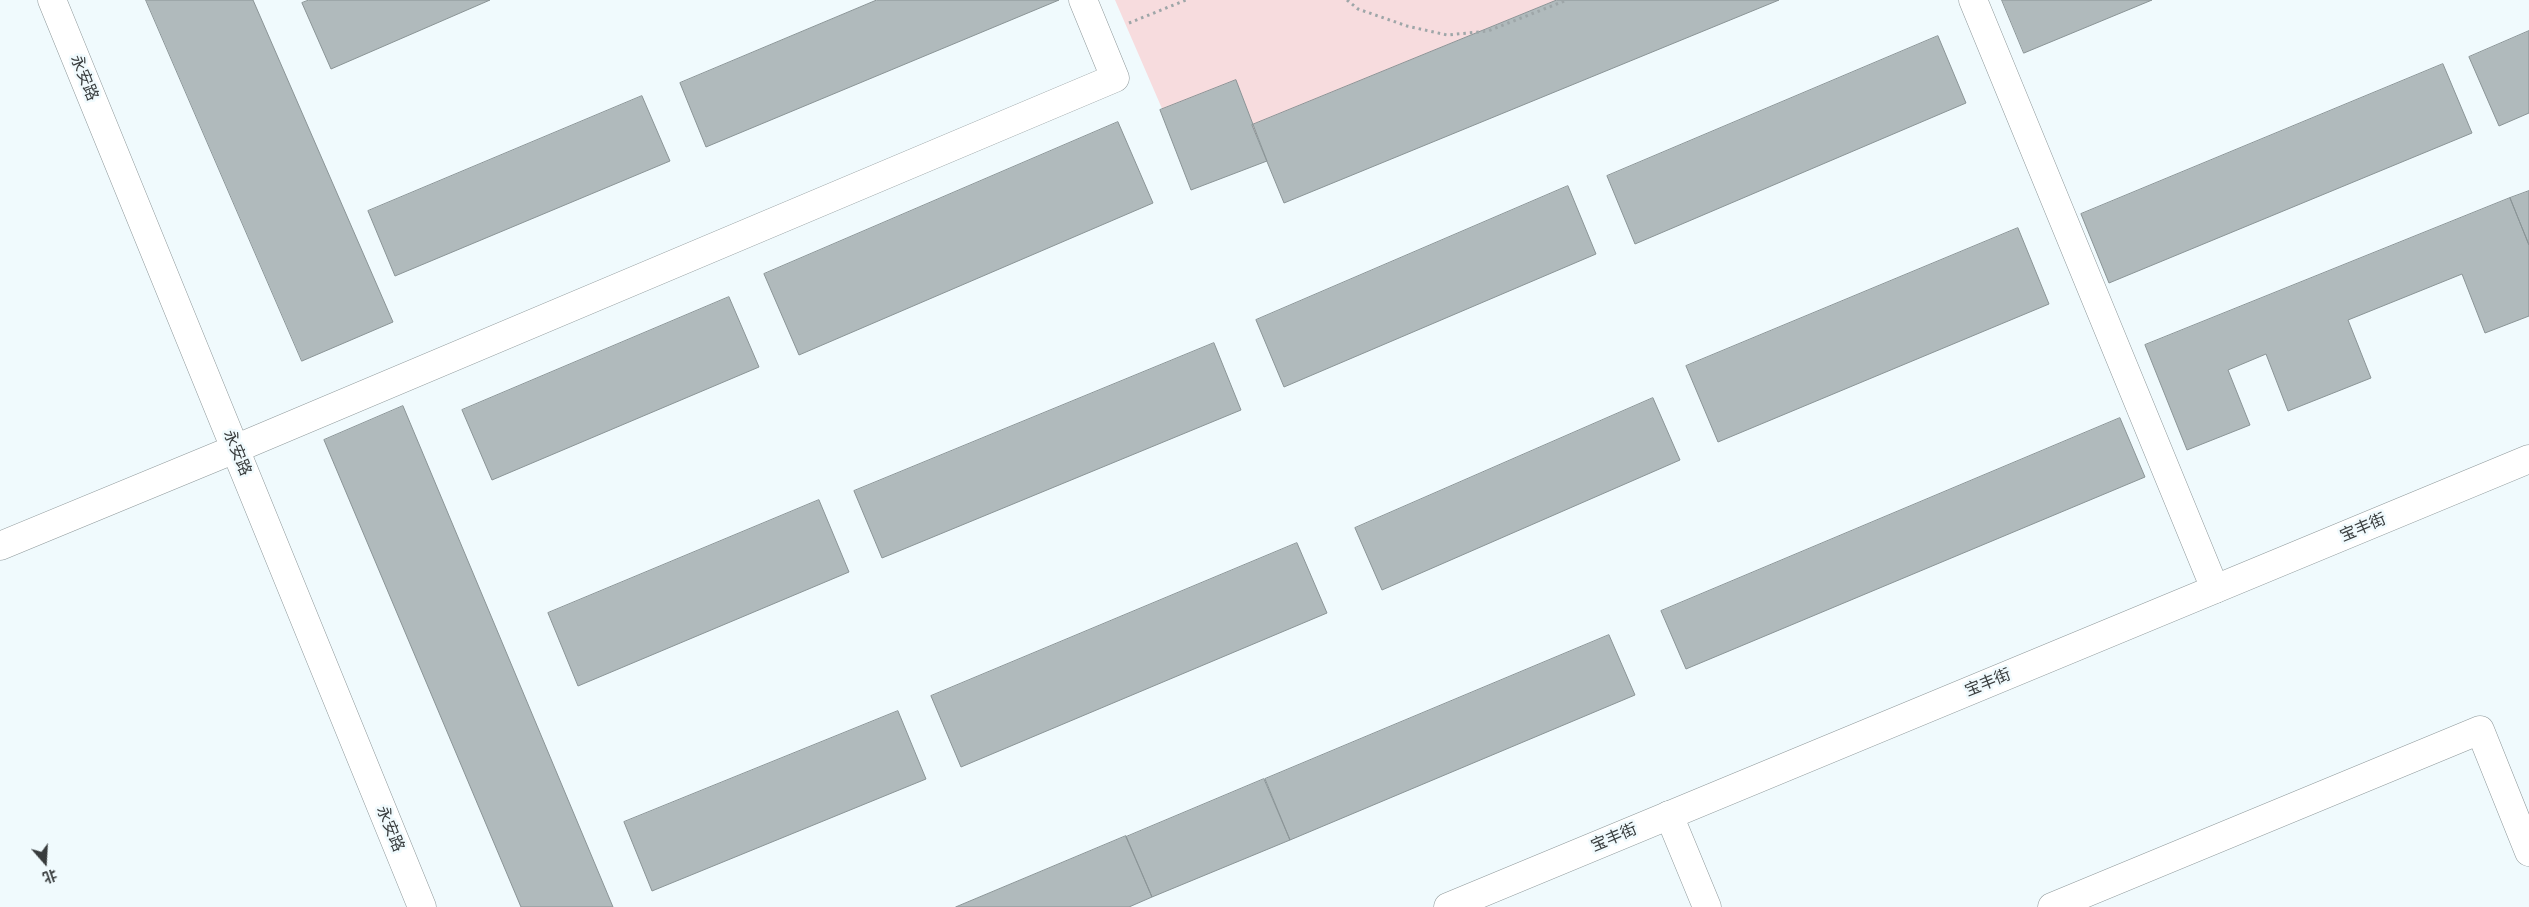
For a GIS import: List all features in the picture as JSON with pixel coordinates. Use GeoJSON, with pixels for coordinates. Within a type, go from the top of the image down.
{"type":"FeatureCollection","features":[{"type":"Feature","properties":{"kind":"street","name":"永安路"},"geometry":{"type":"LineString","coordinates":[[52,0],[422,907]]}},
{"type":"Feature","properties":{"kind":"street"},"geometry":{"type":"LineString","coordinates":[[0,546],[1116,78],[1083,0]]}},
{"type":"Feature","properties":{"kind":"street"},"geometry":{"type":"LineString","coordinates":[[1973,0],[2215,589]]}},
{"type":"Feature","properties":{"kind":"street","name":"宝丰街"},"geometry":{"type":"LineString","coordinates":[[1448,907],[2529,459]]}},
{"type":"Feature","properties":{"kind":"street"},"geometry":{"type":"LineString","coordinates":[[2052,907],[2480,730],[2529,852]]}},
{"type":"Feature","properties":{"kind":"street"},"geometry":{"type":"LineString","coordinates":[[1669,815],[1707,907]]}},
{"type":"Feature","properties":{"kind":"path"},"geometry":{"type":"LineString","coordinates":[[1126,24],[1186,0]]}},
{"type":"Feature","properties":{"kind":"path"},"geometry":{"type":"LineString","coordinates":[[1347,0],[1358,9],[1398,23],[1447,36],[1488,31],[1567,0]]}},
{"type":"Feature","properties":{"kind":"shaded area"},"geometry":{"type":"Polygon","coordinates":[[[1115,0],[1715,0],[1264,135],[1186,164],[1115,0]]]}},
{"type":"Feature","properties":{"kind":"building"},"geometry":{"type":"Polygon","coordinates":[[[146,0],[253,0],[393,322],[302,361],[146,0]]]}},
{"type":"Feature","properties":{"kind":"building"},"geometry":{"type":"Polygon","coordinates":[[[309,0],[490,0],[331,69],[302,3],[309,0]]]}},
{"type":"Feature","properties":{"kind":"building"},"geometry":{"type":"Polygon","coordinates":[[[877,0],[1059,0],[706,147],[680,83],[877,0]]]}},
{"type":"Feature","properties":{"kind":"building"},"geometry":{"type":"Polygon","coordinates":[[[1557,0],[1779,0],[1284,203],[1252,125],[1557,0]]]}},
{"type":"Feature","properties":{"kind":"building"},"geometry":{"type":"Polygon","coordinates":[[[2002,0],[2152,0],[2024,53],[2002,0]]]}},
{"type":"Feature","properties":{"kind":"building"},"geometry":{"type":"Polygon","coordinates":[[[2529,31],[2529,113],[2499,126],[2469,57],[2529,31]]]}},
{"type":"Feature","properties":{"kind":"building"},"geometry":{"type":"Polygon","coordinates":[[[1938,36],[1966,103],[1635,244],[1607,176],[1938,36]]]}},
{"type":"Feature","properties":{"kind":"building"},"geometry":{"type":"Polygon","coordinates":[[[2443,64],[2472,133],[2109,283],[2081,214],[2443,64]]]}},
{"type":"Feature","properties":{"kind":"building"},"geometry":{"type":"Polygon","coordinates":[[[1236,80],[1267,161],[1191,190],[1160,110],[1236,80]]]}},
{"type":"Feature","properties":{"kind":"building"},"geometry":{"type":"Polygon","coordinates":[[[642,96],[670,161],[395,276],[368,211],[642,96]]]}},
{"type":"Feature","properties":{"kind":"building"},"geometry":{"type":"Polygon","coordinates":[[[1118,122],[1153,203],[799,355],[764,274],[1118,122]]]}},
{"type":"Feature","properties":{"kind":"building"},"geometry":{"type":"Polygon","coordinates":[[[1568,186],[1596,254],[1284,387],[1256,320],[1568,186]]]}},
{"type":"Feature","properties":{"kind":"building"},"geometry":{"type":"Polygon","coordinates":[[[2529,191],[2529,245],[2510,198],[2529,191]]]}},
{"type":"Feature","properties":{"kind":"building"},"geometry":{"type":"Polygon","coordinates":[[[2510,198],[2529,245],[2529,316],[2485,333],[2462,274],[2348,320],[2371,378],[2288,411],[2266,354],[2228,370],[2250,425],[2187,450],[2145,345],[2510,198]]]}},
{"type":"Feature","properties":{"kind":"building"},"geometry":{"type":"Polygon","coordinates":[[[2018,228],[2049,304],[1718,442],[1686,366],[2018,228]]]}},
{"type":"Feature","properties":{"kind":"building"},"geometry":{"type":"Polygon","coordinates":[[[729,297],[759,367],[492,480],[462,410],[729,297]]]}},
{"type":"Feature","properties":{"kind":"building"},"geometry":{"type":"Polygon","coordinates":[[[1214,343],[1241,410],[882,558],[854,491],[1214,343]]]}},
{"type":"Feature","properties":{"kind":"building"},"geometry":{"type":"Polygon","coordinates":[[[1653,398],[1680,460],[1382,590],[1355,528],[1653,398]]]}},
{"type":"Feature","properties":{"kind":"building"},"geometry":{"type":"Polygon","coordinates":[[[403,406],[613,907],[521,907],[324,440],[403,406]]]}},
{"type":"Feature","properties":{"kind":"building"},"geometry":{"type":"Polygon","coordinates":[[[2120,418],[2145,477],[1686,669],[1661,611],[2120,418]]]}},
{"type":"Feature","properties":{"kind":"building"},"geometry":{"type":"Polygon","coordinates":[[[819,500],[849,572],[578,686],[548,613],[819,500]]]}},
{"type":"Feature","properties":{"kind":"building"},"geometry":{"type":"Polygon","coordinates":[[[1297,543],[1327,613],[961,767],[931,696],[1297,543]]]}},
{"type":"Feature","properties":{"kind":"building"},"geometry":{"type":"Polygon","coordinates":[[[1609,635],[1635,695],[1290,840],[1265,779],[1609,635]]]}},
{"type":"Feature","properties":{"kind":"building"},"geometry":{"type":"Polygon","coordinates":[[[898,711],[926,779],[652,891],[624,822],[898,711]]]}},
{"type":"Feature","properties":{"kind":"building"},"geometry":{"type":"Polygon","coordinates":[[[1264,779],[1290,840],[1152,897],[1126,837],[1264,779]]]}},
{"type":"Feature","properties":{"kind":"building"},"geometry":{"type":"Polygon","coordinates":[[[1126,836],[1152,897],[1129,907],[956,907],[1126,836]]]}}]}
